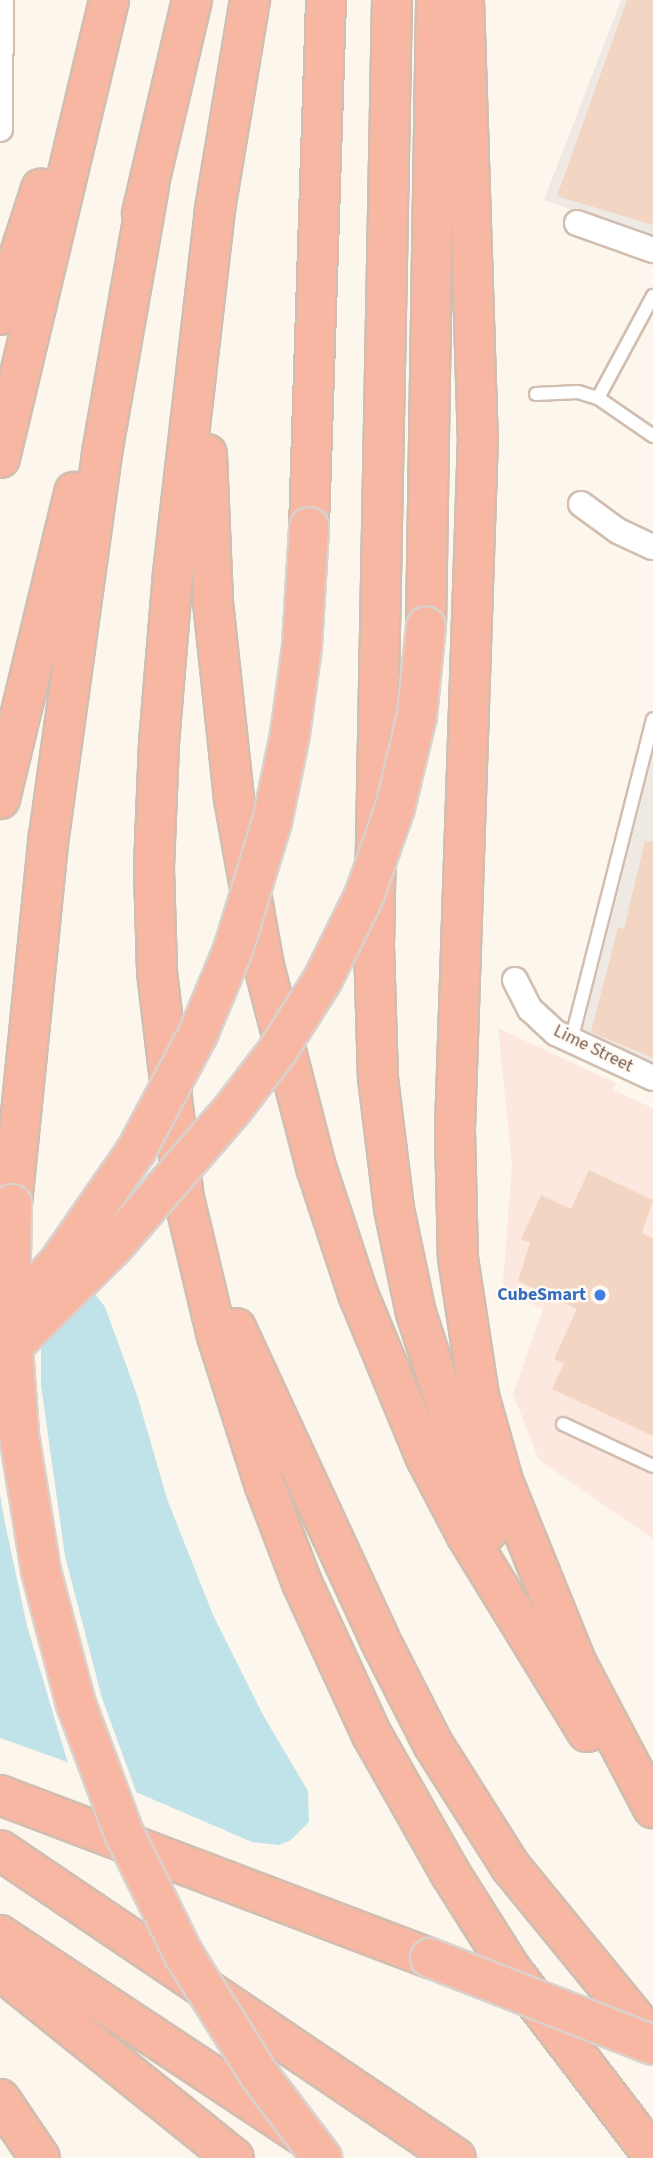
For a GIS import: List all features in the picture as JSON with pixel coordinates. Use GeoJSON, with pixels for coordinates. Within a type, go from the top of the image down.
{"type":"FeatureCollection","features":[{"type":"Feature","properties":{"kind":"highway"},"geometry":{"type":"LineString","coordinates":[[0,315],[101,0]]}},
{"type":"Feature","properties":{"kind":"highway"},"geometry":{"type":"LineString","coordinates":[[0,458],[109,0]]}},
{"type":"Feature","properties":{"kind":"highway"},"geometry":{"type":"LineString","coordinates":[[0,799],[192,0]]}},
{"type":"Feature","properties":{"kind":"highway"},"geometry":{"type":"LineString","coordinates":[[250,0],[215,210],[173,573],[156,791],[157,972],[174,1131],[194,1247],[231,1386],[282,1534],[326,1639],[397,1781],[480,1922],[574,2057],[653,2155]]}},
{"type":"Feature","properties":{"kind":"highway"},"geometry":{"type":"LineString","coordinates":[[0,1328],[59,1262],[136,1152],[198,1034],[233,950],[272,822],[290,734],[302,646],[309,527],[326,0]]}},
{"type":"Feature","properties":{"kind":"highway"},"geometry":{"type":"LineString","coordinates":[[392,0],[374,945],[379,1088],[394,1209],[427,1356],[484,1525],[535,1651]]}},
{"type":"Feature","properties":{"kind":"highway"},"geometry":{"type":"LineString","coordinates":[[0,1354],[113,1247],[247,1090],[313,996],[351,925],[386,838],[417,716],[426,625],[436,0]]}},
{"type":"Feature","properties":{"kind":"highway"},"geometry":{"type":"LineString","coordinates":[[464,0],[478,436],[455,1143],[458,1258],[479,1396],[503,1481],[577,1664],[653,1808]]}},
{"type":"Feature","properties":{"kind":"highway"},"geometry":{"type":"LineString","coordinates":[[149,187],[102,453],[49,836],[12,1204],[10,1305],[19,1434],[41,1571],[76,1704],[124,1833],[184,1955],[260,2076],[322,2158]]}},
{"type":"Feature","properties":{"kind":"highway"},"geometry":{"type":"LineString","coordinates":[[215,210],[207,385],[213,602],[234,799],[264,966],[316,1167],[378,1346],[446,1497],[535,1651],[579,1720],[653,1818]]}},
{"type":"Feature","properties":{"kind":"highway"},"geometry":{"type":"LineString","coordinates":[[174,1131],[196,1218],[236,1326],[407,1695],[460,1789],[510,1866],[653,2043]]}},
{"type":"Feature","properties":{"kind":"highway"},"geometry":{"type":"LineString","coordinates":[[0,1795],[653,2043]]}},
{"type":"Feature","properties":{"kind":"highway"},"geometry":{"type":"LineString","coordinates":[[0,1850],[457,2158]]}},
{"type":"Feature","properties":{"kind":"highway"},"geometry":{"type":"LineString","coordinates":[[0,1935],[336,2158]]}},
{"type":"Feature","properties":{"kind":"highway"},"geometry":{"type":"LineString","coordinates":[[0,1970],[234,2158]]}},
{"type":"Feature","properties":{"kind":"highway"},"geometry":{"type":"LineString","coordinates":[[0,2099],[40,2158]]}},
{"type":"Feature","properties":{"kind":"street"},"geometry":{"type":"LineString","coordinates":[[0,129],[1,0]]}},
{"type":"Feature","properties":{"kind":"street"},"geometry":{"type":"LineString","coordinates":[[577,223],[653,250]]}},
{"type":"Feature","properties":{"kind":"street"},"geometry":{"type":"LineString","coordinates":[[581,504],[618,531],[653,547]]}},
{"type":"Feature","properties":{"kind":"street","name":"Lime Street"},"geometry":{"type":"LineString","coordinates":[[515,980],[538,1018],[571,1041],[653,1078]]}},
{"type":"Feature","properties":{"kind":"lane"},"geometry":{"type":"LineString","coordinates":[[598,398],[653,296]]}},
{"type":"Feature","properties":{"kind":"lane"},"geometry":{"type":"LineString","coordinates":[[536,394],[578,392],[598,398],[653,436]]}},
{"type":"Feature","properties":{"kind":"lane"},"geometry":{"type":"LineString","coordinates":[[571,1041],[653,719]]}},
{"type":"Feature","properties":{"kind":"lane"},"geometry":{"type":"LineString","coordinates":[[563,1424],[653,1466]]}},
{"type":"Feature","properties":{"kind":"shaded area"},"geometry":{"type":"Polygon","coordinates":[[[621,0],[653,0],[653,239],[544,200],[621,0]]]}},
{"type":"Feature","properties":{"kind":"shaded area"},"geometry":{"type":"Polygon","coordinates":[[[653,755],[653,1063],[582,1033],[653,755]]]}},
{"type":"Feature","properties":{"kind":"shaded area"},"geometry":{"type":"Polygon","coordinates":[[[498,1028],[616,1083],[613,1090],[653,1108],[653,1539],[539,1460],[513,1394],[543,1309],[507,1293],[503,1283],[512,1165],[498,1028]]]}},
{"type":"Feature","properties":{"kind":"water"},"geometry":{"type":"Polygon","coordinates":[[[0,1267],[88,1285],[105,1307],[137,1395],[167,1499],[213,1615],[263,1715],[308,1791],[309,1822],[291,1840],[279,1845],[252,1842],[59,1759],[0,1738],[0,1267]]]}},
{"type":"Feature","properties":{"kind":"pier"},"geometry":{"type":"Polygon","coordinates":[[[41,1262],[41,1385],[65,1556],[102,1698],[138,1797],[69,1767],[27,1626],[5,1523],[0,1494],[0,1263],[41,1262]]]}},
{"type":"Feature","properties":{"kind":"building"},"geometry":{"type":"Polygon","coordinates":[[[627,0],[653,0],[653,225],[557,196],[627,0]]]}},
{"type":"Feature","properties":{"kind":"building"},"geometry":{"type":"Polygon","coordinates":[[[645,841],[653,842],[653,1058],[591,1032],[618,928],[624,929],[645,841]]]}},
{"type":"Feature","properties":{"kind":"building","name":"CubeSmart"},"geometry":{"type":"Polygon","coordinates":[[[589,1170],[653,1200],[642,1233],[653,1238],[653,1436],[552,1389],[564,1363],[554,1359],[577,1309],[518,1281],[530,1243],[521,1239],[541,1195],[571,1209],[589,1170]]]}},
{"type":"Feature","properties":{"kind":"place","name":"CubeSmart"},"geometry":{"type":"Point","coordinates":[600,1295]}}]}
